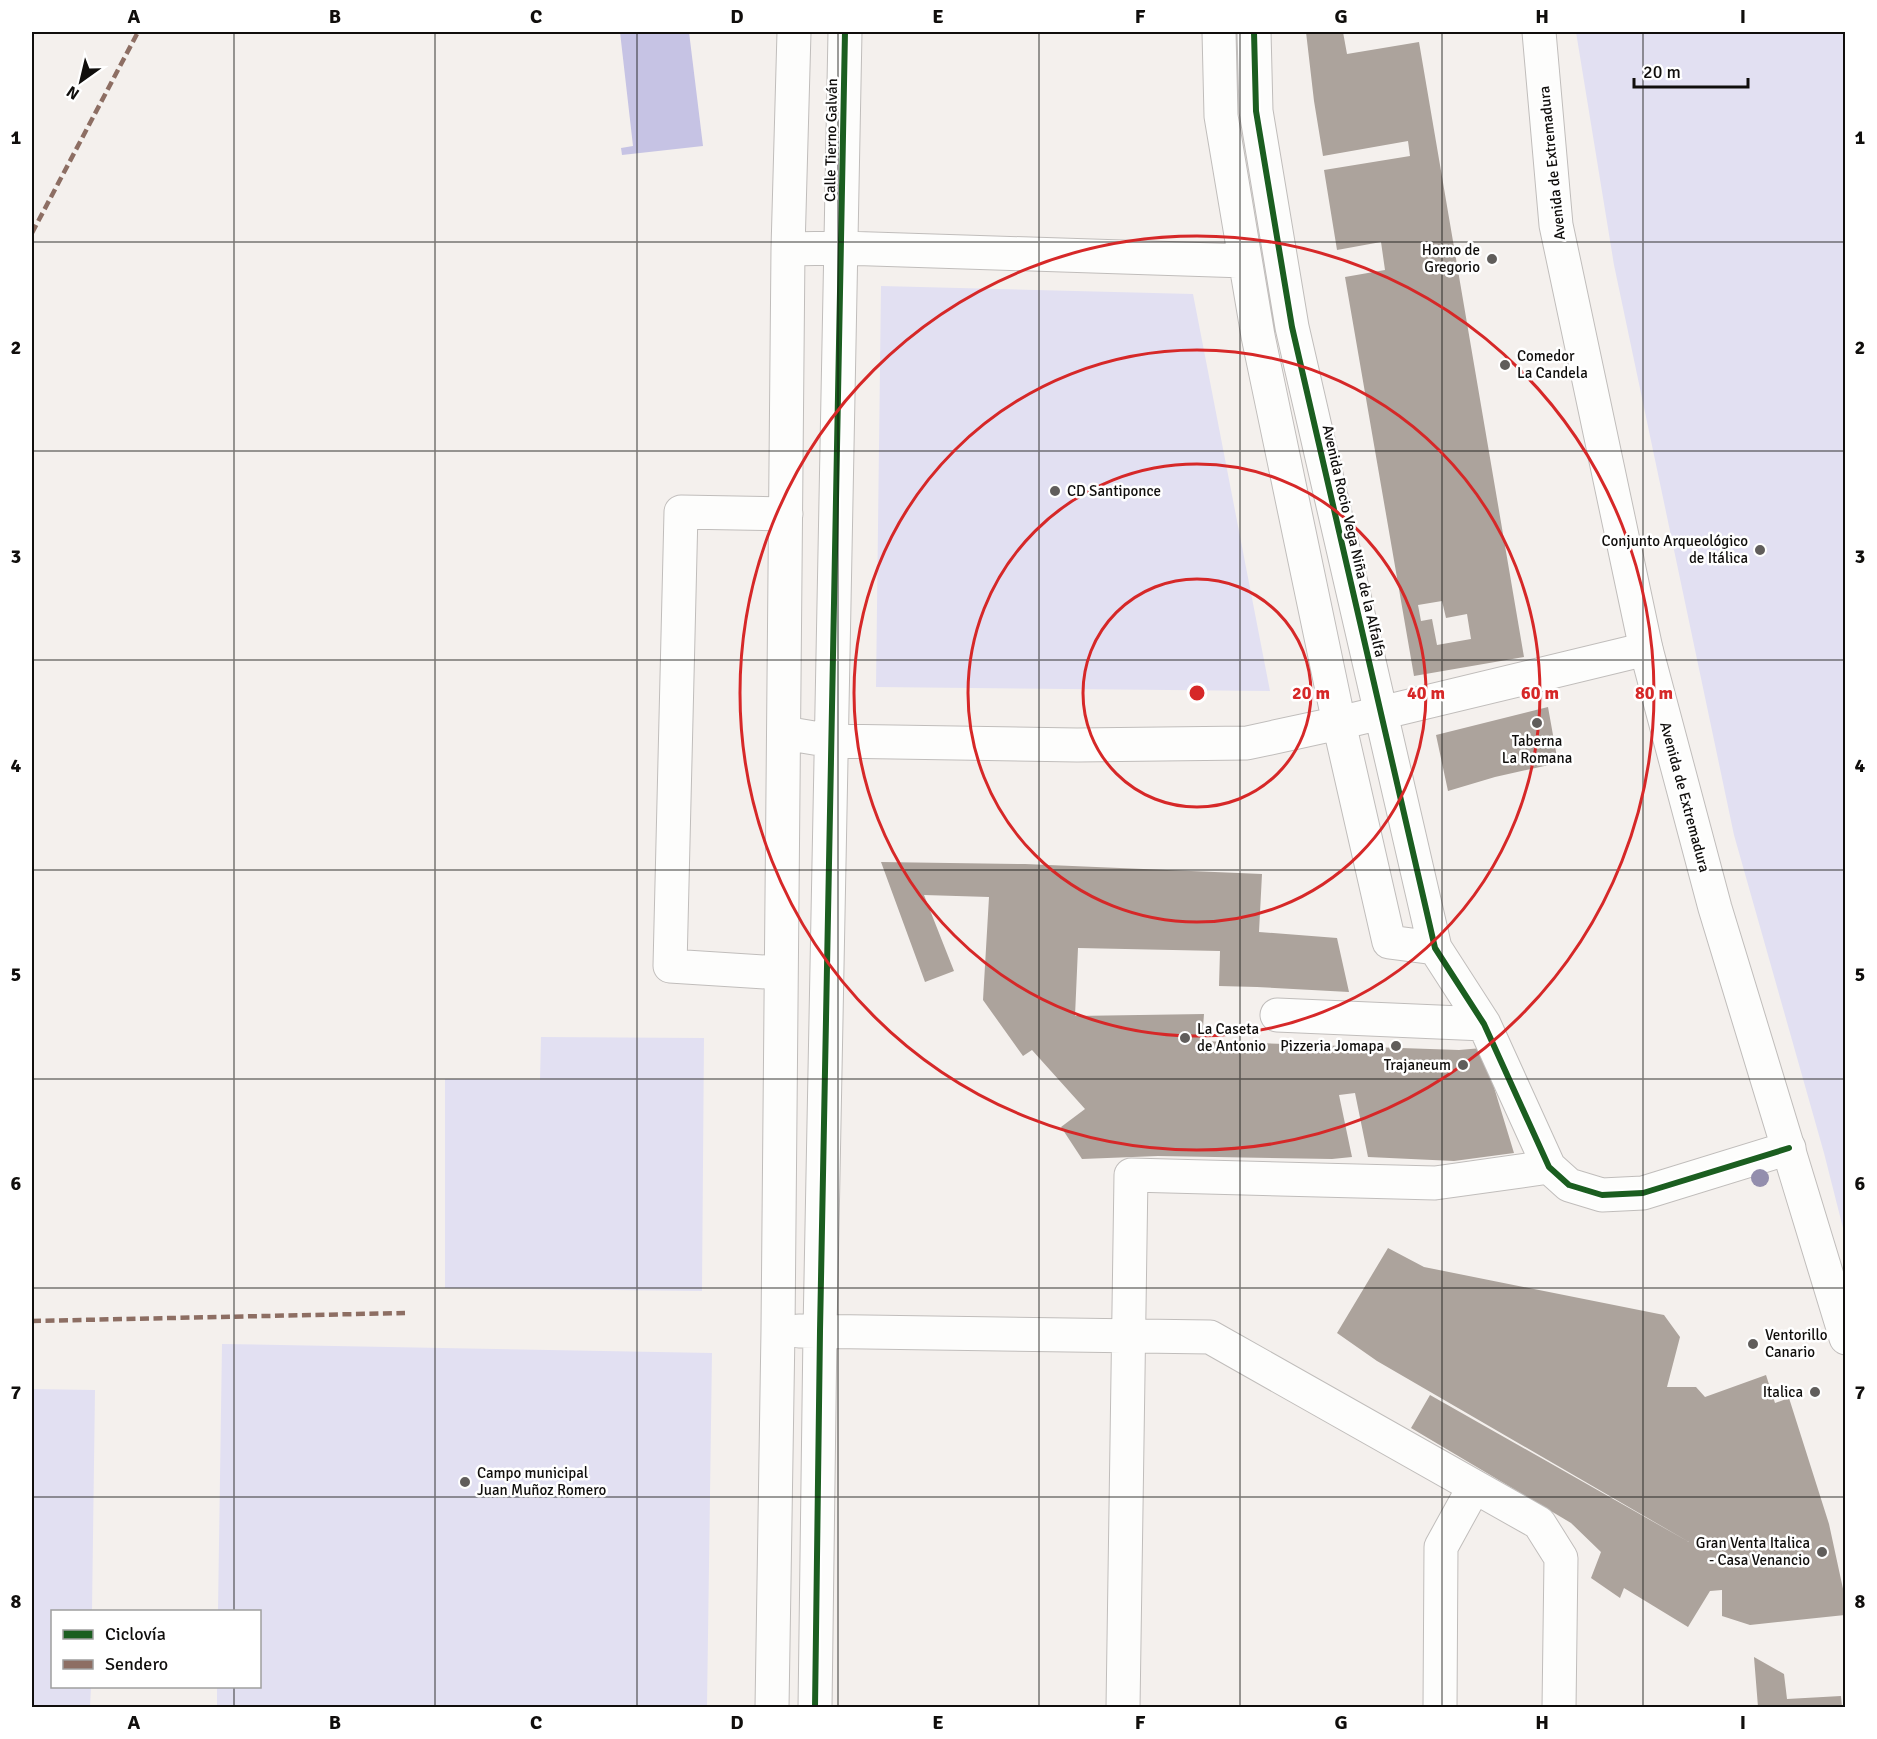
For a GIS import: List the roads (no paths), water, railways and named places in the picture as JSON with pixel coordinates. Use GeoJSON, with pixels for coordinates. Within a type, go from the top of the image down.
{"type":"FeatureCollection","features":[{"type":"Feature","properties":{"kind":"street"},"geometry":{"type":"LineString","coordinates":[[772,1707],[778,1330],[788,249],[794,32]]}},
{"type":"Feature","properties":{"kind":"street","name":"Calle Tierno Galván"},"geometry":{"type":"LineString","coordinates":[[815,1707],[845,32]]}},
{"type":"Feature","properties":{"kind":"street"},"geometry":{"type":"LineString","coordinates":[[1219,32],[1221,116],[1260,348],[1339,723],[1389,942],[1435,948]]}},
{"type":"Feature","properties":{"kind":"street","name":"Avenida Rocio Vega Niña de la Alfalfa"},"geometry":{"type":"LineString","coordinates":[[1254,32],[1256,111],[1292,327],[1435,948],[1484,1024],[1548,1167],[1569,1185],[1602,1195],[1643,1193],[1789,1148]]}},
{"type":"Feature","properties":{"kind":"street","name":"Avenida de Extremadura"},"geometry":{"type":"LineString","coordinates":[[1539,32],[1556,225],[1646,649],[1715,908],[1845,1338]]}},
{"type":"Feature","properties":{"kind":"street"},"geometry":{"type":"LineString","coordinates":[[788,249],[842,248],[1245,261]]}},
{"type":"Feature","properties":{"kind":"street"},"geometry":{"type":"LineString","coordinates":[[781,973],[670,966],[681,512],[786,514]]}},
{"type":"Feature","properties":{"kind":"street"},"geometry":{"type":"LineString","coordinates":[[784,733],[832,741],[1077,745],[1247,743],[1646,649]]}},
{"type":"Feature","properties":{"kind":"street"},"geometry":{"type":"LineString","coordinates":[[1277,1015],[1484,1024]]}},
{"type":"Feature","properties":{"kind":"street"},"geometry":{"type":"LineString","coordinates":[[1123,1707],[1131,1175],[1435,1183],[1548,1167]]}},
{"type":"Feature","properties":{"kind":"street"},"geometry":{"type":"LineString","coordinates":[[778,1330],[1210,1337],[1539,1523],[1561,1558],[1559,1707]]}},
{"type":"Feature","properties":{"kind":"street"},"geometry":{"type":"LineString","coordinates":[[1440,1707],[1441,1547],[1474,1487]]}},
{"type":"Feature","properties":{"kind":"place","name":"Horno de Gregorio"},"geometry":{"type":"Point","coordinates":[1492,259]}},
{"type":"Feature","properties":{"kind":"place","name":"Comedor La Candela"},"geometry":{"type":"Point","coordinates":[1505,365]}},
{"type":"Feature","properties":{"kind":"place","name":"CD Santiponce"},"geometry":{"type":"Point","coordinates":[1055,491]}},
{"type":"Feature","properties":{"kind":"place","name":"Conjunto Arqueológico de Itálica"},"geometry":{"type":"Point","coordinates":[1760,550]}},
{"type":"Feature","properties":{"kind":"place","name":"Taberna La Romana"},"geometry":{"type":"Point","coordinates":[1537,723]}},
{"type":"Feature","properties":{"kind":"place","name":"La Caseta de Antonio"},"geometry":{"type":"Point","coordinates":[1185,1038]}},
{"type":"Feature","properties":{"kind":"place","name":"Pizzeria Jomapa"},"geometry":{"type":"Point","coordinates":[1396,1046]}},
{"type":"Feature","properties":{"kind":"place","name":"Trajaneum"},"geometry":{"type":"Point","coordinates":[1463,1065]}},
{"type":"Feature","properties":{"kind":"place","name":"Ventorillo Canario"},"geometry":{"type":"Point","coordinates":[1753,1344]}},
{"type":"Feature","properties":{"kind":"place","name":"Italica"},"geometry":{"type":"Point","coordinates":[1815,1392]}},
{"type":"Feature","properties":{"kind":"place","name":"Campo municipal Juan Muñoz Romero"},"geometry":{"type":"Point","coordinates":[465,1482]}},
{"type":"Feature","properties":{"kind":"place","name":"Gran Venta Italica - Casa Venancio"},"geometry":{"type":"Point","coordinates":[1822,1552]}}]}
